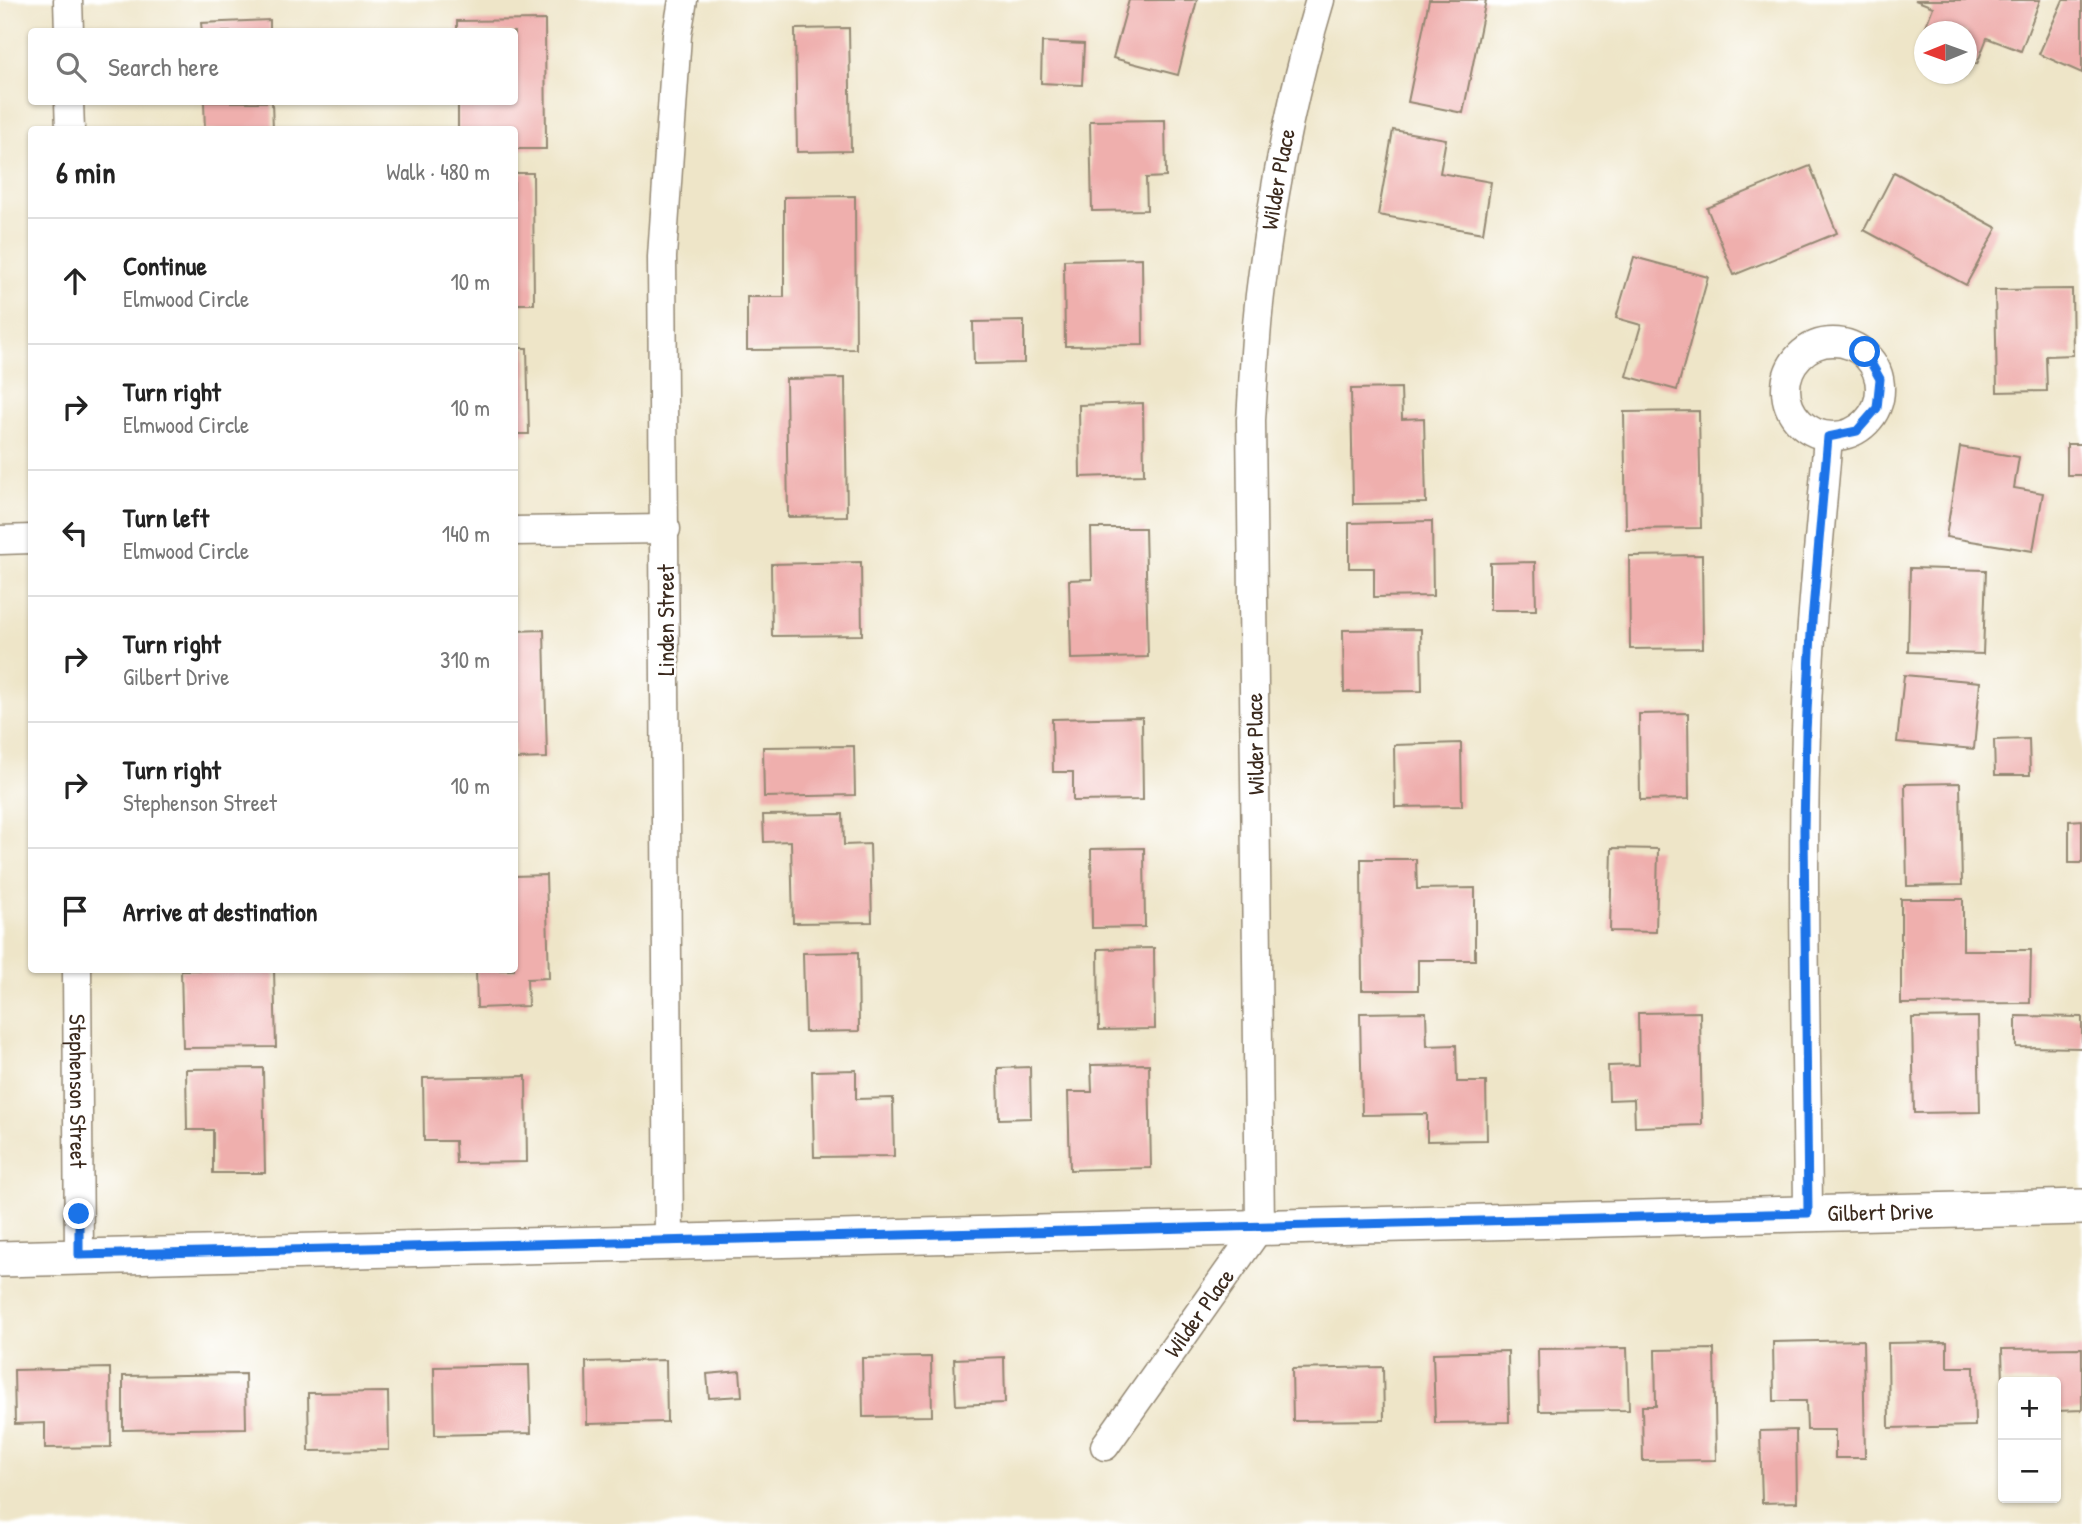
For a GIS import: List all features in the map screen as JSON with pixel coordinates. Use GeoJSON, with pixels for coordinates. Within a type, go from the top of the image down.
{"type":"FeatureCollection","features":[{"type":"Feature","properties":{"kind":"street"},"geometry":{"type":"LineString","coordinates":[[68,0],[69,28]]}},
{"type":"Feature","properties":{"kind":"street","name":"Linden Street"},"geometry":{"type":"LineString","coordinates":[[669,1241],[662,257],[677,35],[683,0]]}},
{"type":"Feature","properties":{"kind":"street","name":"Wilder Place"},"geometry":{"type":"LineString","coordinates":[[1105,1446],[1261,1227],[1251,420],[1260,290],[1271,217],[1300,72],[1320,0]]}},
{"type":"Feature","properties":{"kind":"street"},"geometry":{"type":"LineString","coordinates":[[69,105],[69,126]]}},
{"type":"Feature","properties":{"kind":"street"},"geometry":{"type":"LineString","coordinates":[[1808,1213],[1804,830],[1806,744],[1811,633],[1828,437]]}},
{"type":"Feature","properties":{"kind":"street"},"geometry":{"type":"LineString","coordinates":[[518,531],[666,529]]}},
{"type":"Feature","properties":{"kind":"street"},"geometry":{"type":"LineString","coordinates":[[0,540],[28,539]]}},
{"type":"Feature","properties":{"kind":"street","name":"Stephenson Street"},"geometry":{"type":"LineString","coordinates":[[77,973],[79,1255]]}},
{"type":"Feature","properties":{"kind":"street","name":"Gilbert Drive"},"geometry":{"type":"LineString","coordinates":[[0,1259],[2082,1208]]}},
{"type":"Feature","properties":{"kind":"building"},"geometry":{"type":"Polygon","coordinates":[[[1129,0],[1197,0],[1178,75],[1113,58],[1129,0]]]}},
{"type":"Feature","properties":{"kind":"building"},"geometry":{"type":"Polygon","coordinates":[[[1429,0],[1486,0],[1463,113],[1408,102],[1429,0]]]}},
{"type":"Feature","properties":{"kind":"building"},"geometry":{"type":"Polygon","coordinates":[[[1915,0],[2040,0],[2021,51],[1987,38],[1977,64],[1977,21],[1928,21],[1933,7],[1915,0]]]}},
{"type":"Feature","properties":{"kind":"building"},"geometry":{"type":"Polygon","coordinates":[[[2063,0],[2082,0],[2082,73],[2039,54],[2063,0]]]}},
{"type":"Feature","properties":{"kind":"building"},"geometry":{"type":"Polygon","coordinates":[[[270,20],[270,28],[202,28],[201,23],[270,20]]]}},
{"type":"Feature","properties":{"kind":"building"},"geometry":{"type":"Polygon","coordinates":[[[545,20],[546,149],[518,149],[518,126],[458,126],[458,105],[518,105],[518,28],[457,28],[457,21],[545,20]]]}},
{"type":"Feature","properties":{"kind":"building"},"geometry":{"type":"Polygon","coordinates":[[[849,28],[851,151],[797,152],[795,29],[849,28]]]}},
{"type":"Feature","properties":{"kind":"building"},"geometry":{"type":"Polygon","coordinates":[[[1042,42],[1084,44],[1082,85],[1041,83],[1042,42]]]}},
{"type":"Feature","properties":{"kind":"building"},"geometry":{"type":"Polygon","coordinates":[[[204,105],[272,105],[273,126],[205,126],[204,105]]]}},
{"type":"Feature","properties":{"kind":"building"},"geometry":{"type":"Polygon","coordinates":[[[1165,120],[1166,177],[1146,178],[1147,210],[1092,211],[1090,121],[1165,120]]]}},
{"type":"Feature","properties":{"kind":"building"},"geometry":{"type":"Polygon","coordinates":[[[1393,130],[1446,139],[1440,173],[1491,182],[1483,233],[1378,215],[1393,130]]]}},
{"type":"Feature","properties":{"kind":"building"},"geometry":{"type":"Polygon","coordinates":[[[1810,166],[1837,233],[1734,275],[1707,208],[1810,166]]]}},
{"type":"Feature","properties":{"kind":"building"},"geometry":{"type":"Polygon","coordinates":[[[1894,172],[1997,228],[1966,285],[1864,230],[1894,172]]]}},
{"type":"Feature","properties":{"kind":"building"},"geometry":{"type":"Polygon","coordinates":[[[518,173],[533,173],[534,304],[518,304],[518,173]]]}},
{"type":"Feature","properties":{"kind":"building"},"geometry":{"type":"Polygon","coordinates":[[[855,196],[856,349],[747,350],[747,297],[784,297],[784,197],[855,196]]]}},
{"type":"Feature","properties":{"kind":"building"},"geometry":{"type":"Polygon","coordinates":[[[1634,257],[1708,277],[1677,390],[1626,376],[1641,325],[1616,318],[1634,257]]]}},
{"type":"Feature","properties":{"kind":"building"},"geometry":{"type":"Polygon","coordinates":[[[1142,258],[1143,345],[1065,346],[1064,260],[1142,258]]]}},
{"type":"Feature","properties":{"kind":"building"},"geometry":{"type":"Polygon","coordinates":[[[2072,289],[2073,355],[2046,356],[2047,391],[1997,392],[1995,290],[2072,289]]]}},
{"type":"Feature","properties":{"kind":"building"},"geometry":{"type":"Polygon","coordinates":[[[1024,321],[1024,363],[974,364],[973,322],[1024,321]]]}},
{"type":"Feature","properties":{"kind":"building"},"geometry":{"type":"Polygon","coordinates":[[[518,348],[527,348],[529,434],[518,434],[518,348]]]}},
{"type":"Feature","properties":{"kind":"building"},"geometry":{"type":"Polygon","coordinates":[[[845,378],[847,516],[788,517],[786,379],[845,378]]]}},
{"type":"Feature","properties":{"kind":"building"},"geometry":{"type":"Polygon","coordinates":[[[1401,388],[1402,419],[1424,418],[1426,503],[1353,504],[1351,389],[1401,388]]]}},
{"type":"Feature","properties":{"kind":"building"},"geometry":{"type":"Polygon","coordinates":[[[1143,403],[1144,475],[1080,477],[1079,405],[1143,403]]]}},
{"type":"Feature","properties":{"kind":"building"},"geometry":{"type":"Polygon","coordinates":[[[1699,411],[1701,528],[1626,529],[1624,412],[1699,411]]]}},
{"type":"Feature","properties":{"kind":"building"},"geometry":{"type":"Polygon","coordinates":[[[2067,444],[2082,444],[2082,475],[2067,475],[2067,444]]]}},
{"type":"Feature","properties":{"kind":"building"},"geometry":{"type":"Polygon","coordinates":[[[1960,447],[2019,457],[2014,488],[2043,493],[2033,551],[1946,537],[1960,447]]]}},
{"type":"Feature","properties":{"kind":"building"},"geometry":{"type":"Polygon","coordinates":[[[1432,521],[1433,596],[1374,597],[1374,568],[1349,568],[1349,523],[1432,521]]]}},
{"type":"Feature","properties":{"kind":"building"},"geometry":{"type":"Polygon","coordinates":[[[1091,528],[1145,528],[1148,657],[1071,659],[1069,580],[1092,579],[1091,528]]]}},
{"type":"Feature","properties":{"kind":"building"},"geometry":{"type":"Polygon","coordinates":[[[1702,555],[1703,648],[1630,649],[1629,556],[1702,555]]]}},
{"type":"Feature","properties":{"kind":"building"},"geometry":{"type":"Polygon","coordinates":[[[861,562],[862,635],[772,636],[771,564],[861,562]]]}},
{"type":"Feature","properties":{"kind":"building"},"geometry":{"type":"Polygon","coordinates":[[[1535,562],[1536,610],[1490,610],[1490,563],[1535,562]]]}},
{"type":"Feature","properties":{"kind":"building"},"geometry":{"type":"Polygon","coordinates":[[[1910,568],[1986,570],[1983,654],[1908,652],[1910,568]]]}},
{"type":"Feature","properties":{"kind":"building"},"geometry":{"type":"Polygon","coordinates":[[[1421,629],[1422,691],[1344,692],[1343,630],[1421,629]]]}},
{"type":"Feature","properties":{"kind":"building"},"geometry":{"type":"Polygon","coordinates":[[[544,630],[547,758],[518,759],[518,631],[544,630]]]}},
{"type":"Feature","properties":{"kind":"building"},"geometry":{"type":"Polygon","coordinates":[[[1904,675],[1980,682],[1974,749],[1897,742],[1904,675]]]}},
{"type":"Feature","properties":{"kind":"building"},"geometry":{"type":"Polygon","coordinates":[[[1688,713],[1689,799],[1640,800],[1639,714],[1688,713]]]}},
{"type":"Feature","properties":{"kind":"building"},"geometry":{"type":"Polygon","coordinates":[[[1142,717],[1143,800],[1073,801],[1073,772],[1053,772],[1052,719],[1142,717]]]}},
{"type":"Feature","properties":{"kind":"building"},"geometry":{"type":"Polygon","coordinates":[[[2029,739],[2030,775],[1995,775],[1994,740],[2029,739]]]}},
{"type":"Feature","properties":{"kind":"building"},"geometry":{"type":"Polygon","coordinates":[[[1461,743],[1462,806],[1395,807],[1394,745],[1461,743]]]}},
{"type":"Feature","properties":{"kind":"building"},"geometry":{"type":"Polygon","coordinates":[[[854,746],[855,795],[764,797],[763,747],[854,746]]]}},
{"type":"Feature","properties":{"kind":"building"},"geometry":{"type":"Polygon","coordinates":[[[1960,783],[1962,885],[1907,886],[1905,784],[1960,783]]]}},
{"type":"Feature","properties":{"kind":"building"},"geometry":{"type":"Polygon","coordinates":[[[843,814],[844,845],[870,844],[872,922],[793,923],[791,841],[764,842],[763,815],[843,814]]]}},
{"type":"Feature","properties":{"kind":"building"},"geometry":{"type":"Polygon","coordinates":[[[2082,820],[2082,863],[2069,863],[2069,821],[2082,820]]]}},
{"type":"Feature","properties":{"kind":"building"},"geometry":{"type":"Polygon","coordinates":[[[1144,848],[1145,927],[1092,928],[1091,849],[1144,848]]]}},
{"type":"Feature","properties":{"kind":"building"},"geometry":{"type":"Polygon","coordinates":[[[1612,848],[1658,849],[1656,932],[1610,931],[1612,848]]]}},
{"type":"Feature","properties":{"kind":"building"},"geometry":{"type":"Polygon","coordinates":[[[1361,859],[1416,859],[1417,889],[1475,888],[1475,960],[1418,960],[1418,990],[1362,990],[1361,859]]]}},
{"type":"Feature","properties":{"kind":"building"},"geometry":{"type":"Polygon","coordinates":[[[546,875],[549,978],[527,979],[528,1006],[477,1008],[476,973],[518,973],[518,876],[546,875]]]}},
{"type":"Feature","properties":{"kind":"building"},"geometry":{"type":"Polygon","coordinates":[[[1901,899],[1963,899],[1963,950],[2031,950],[2030,1003],[1901,1004],[1901,899]]]}},
{"type":"Feature","properties":{"kind":"building"},"geometry":{"type":"Polygon","coordinates":[[[1154,948],[1155,1029],[1099,1030],[1098,949],[1154,948]]]}},
{"type":"Feature","properties":{"kind":"building"},"geometry":{"type":"Polygon","coordinates":[[[858,952],[859,1031],[805,1032],[803,953],[858,952]]]}},
{"type":"Feature","properties":{"kind":"building"},"geometry":{"type":"Polygon","coordinates":[[[181,973],[274,973],[276,1047],[183,1048],[181,973]]]}},
{"type":"Feature","properties":{"kind":"building"},"geometry":{"type":"Polygon","coordinates":[[[1426,1012],[1427,1046],[1456,1045],[1457,1082],[1486,1082],[1487,1140],[1427,1141],[1427,1114],[1362,1115],[1360,1013],[1426,1012]]]}},
{"type":"Feature","properties":{"kind":"building"},"geometry":{"type":"Polygon","coordinates":[[[1700,1012],[1702,1125],[1635,1127],[1634,1099],[1609,1100],[1608,1066],[1639,1065],[1638,1013],[1700,1012]]]}},
{"type":"Feature","properties":{"kind":"building"},"geometry":{"type":"Polygon","coordinates":[[[2016,1016],[2082,1017],[2082,1048],[2016,1047],[2016,1016]]]}},
{"type":"Feature","properties":{"kind":"building"},"geometry":{"type":"Polygon","coordinates":[[[1978,1017],[1980,1112],[1914,1113],[1912,1018],[1978,1017]]]}},
{"type":"Feature","properties":{"kind":"building"},"geometry":{"type":"Polygon","coordinates":[[[1149,1064],[1151,1168],[1070,1170],[1068,1092],[1092,1092],[1091,1065],[1149,1064]]]}},
{"type":"Feature","properties":{"kind":"building"},"geometry":{"type":"Polygon","coordinates":[[[1030,1067],[1031,1118],[999,1119],[998,1068],[1030,1067]]]}},
{"type":"Feature","properties":{"kind":"building"},"geometry":{"type":"Polygon","coordinates":[[[263,1068],[265,1173],[213,1173],[213,1130],[187,1130],[186,1069],[263,1068]]]}},
{"type":"Feature","properties":{"kind":"building"},"geometry":{"type":"Polygon","coordinates":[[[856,1070],[856,1099],[893,1098],[894,1156],[814,1157],[812,1071],[856,1070]]]}},
{"type":"Feature","properties":{"kind":"building"},"geometry":{"type":"Polygon","coordinates":[[[526,1076],[527,1162],[456,1163],[455,1141],[424,1141],[423,1078],[526,1076]]]}},
{"type":"Feature","properties":{"kind":"building"},"geometry":{"type":"Polygon","coordinates":[[[1863,1340],[1865,1458],[1835,1458],[1835,1430],[1807,1430],[1806,1401],[1774,1401],[1773,1342],[1863,1340]]]}},
{"type":"Feature","properties":{"kind":"building"},"geometry":{"type":"Polygon","coordinates":[[[1947,1342],[1947,1367],[1974,1367],[1975,1426],[1889,1428],[1888,1343],[1947,1342]]]}},
{"type":"Feature","properties":{"kind":"building"},"geometry":{"type":"Polygon","coordinates":[[[1627,1348],[1629,1410],[1539,1411],[1538,1349],[1627,1348]]]}},
{"type":"Feature","properties":{"kind":"building"},"geometry":{"type":"Polygon","coordinates":[[[2082,1348],[2082,1410],[2061,1411],[2061,1377],[2003,1377],[2002,1349],[2082,1348]]]}},
{"type":"Feature","properties":{"kind":"building"},"geometry":{"type":"Polygon","coordinates":[[[1714,1349],[1716,1460],[1643,1461],[1642,1406],[1656,1406],[1655,1350],[1714,1349]]]}},
{"type":"Feature","properties":{"kind":"building"},"geometry":{"type":"Polygon","coordinates":[[[1508,1351],[1509,1422],[1435,1423],[1433,1353],[1508,1351]]]}},
{"type":"Feature","properties":{"kind":"building"},"geometry":{"type":"Polygon","coordinates":[[[931,1357],[932,1416],[863,1417],[862,1358],[931,1357]]]}},
{"type":"Feature","properties":{"kind":"building"},"geometry":{"type":"Polygon","coordinates":[[[1004,1357],[1005,1403],[956,1405],[954,1359],[1004,1357]]]}},
{"type":"Feature","properties":{"kind":"building"},"geometry":{"type":"Polygon","coordinates":[[[666,1360],[667,1422],[587,1424],[586,1362],[666,1360]]]}},
{"type":"Feature","properties":{"kind":"building"},"geometry":{"type":"Polygon","coordinates":[[[529,1365],[531,1433],[435,1435],[434,1367],[529,1365]]]}},
{"type":"Feature","properties":{"kind":"building"},"geometry":{"type":"Polygon","coordinates":[[[1383,1367],[1384,1420],[1293,1421],[1292,1369],[1383,1367]]]}},
{"type":"Feature","properties":{"kind":"building"},"geometry":{"type":"Polygon","coordinates":[[[110,1368],[111,1447],[45,1448],[45,1423],[15,1424],[14,1370],[110,1368]]]}},
{"type":"Feature","properties":{"kind":"building"},"geometry":{"type":"Polygon","coordinates":[[[740,1371],[742,1396],[709,1398],[707,1374],[740,1371]]]}},
{"type":"Feature","properties":{"kind":"building"},"geometry":{"type":"Polygon","coordinates":[[[245,1374],[246,1428],[123,1430],[123,1376],[245,1374]]]}},
{"type":"Feature","properties":{"kind":"building"},"geometry":{"type":"Polygon","coordinates":[[[388,1392],[389,1450],[309,1451],[308,1393],[388,1392]]]}},
{"type":"Feature","properties":{"kind":"building"},"geometry":{"type":"Polygon","coordinates":[[[1796,1430],[1797,1502],[1762,1503],[1760,1431],[1796,1430]]]}},
{"type":"Feature","properties":{"kind":"route"},"geometry":{"type":"LineString","coordinates":[[79,1214],[79,1255],[1808,1213],[1804,830],[1811,633],[1828,437],[1857,431],[1877,408],[1880,379],[1865,352]]}}]}
